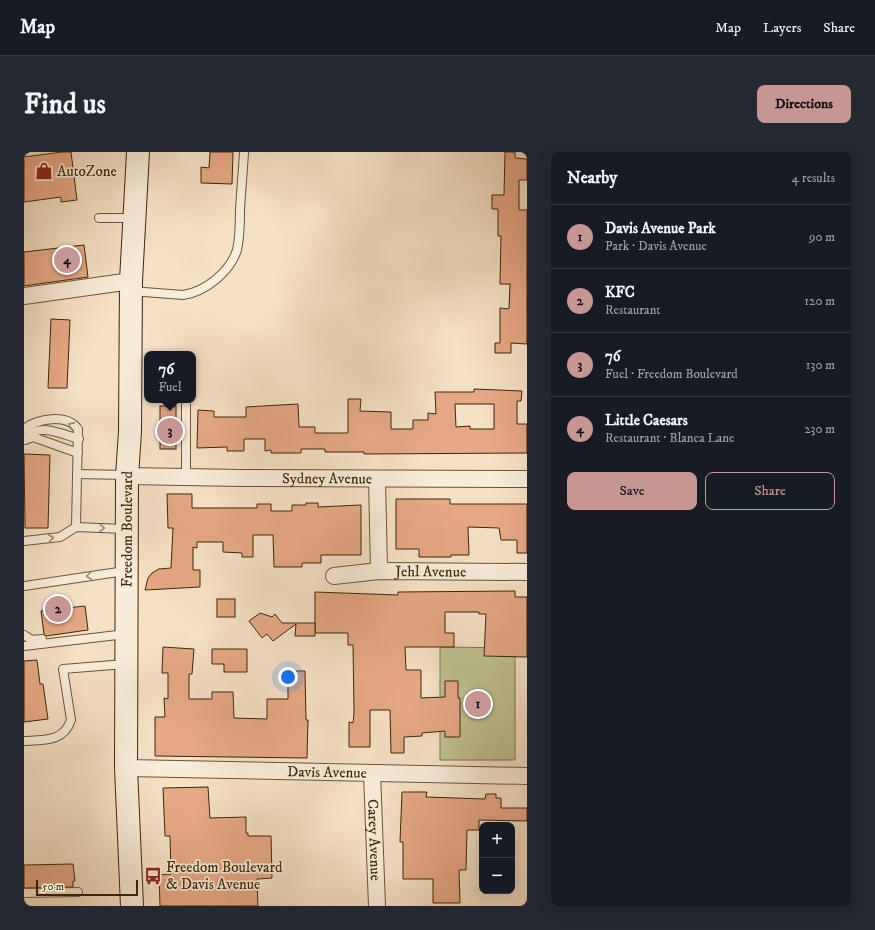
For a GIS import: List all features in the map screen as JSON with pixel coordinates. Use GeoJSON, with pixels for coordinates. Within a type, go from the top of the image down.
{"type":"FeatureCollection","features":[{"type":"Feature","properties":{"kind":"main road","name":"Freedom Boulevard"},"geometry":{"type":"LineString","coordinates":[[132,906],[126,768],[128,664],[128,476],[130,432],[131,286],[138,152]]}},
{"type":"Feature","properties":{"kind":"street"},"geometry":{"type":"LineString","coordinates":[[24,296],[131,286]]}},
{"type":"Feature","properties":{"kind":"street","name":"Sydney Avenue"},"geometry":{"type":"LineString","coordinates":[[128,476],[527,479]]}},
{"type":"Feature","properties":{"kind":"street"},"geometry":{"type":"LineString","coordinates":[[377,479],[379,571]]}},
{"type":"Feature","properties":{"kind":"street","name":"Jehl Avenue"},"geometry":{"type":"LineString","coordinates":[[334,576],[379,571],[527,572]]}},
{"type":"Feature","properties":{"kind":"street","name":"Davis Avenue"},"geometry":{"type":"LineString","coordinates":[[126,768],[527,776]]}},
{"type":"Feature","properties":{"kind":"street","name":"Carey Avenue"},"geometry":{"type":"LineString","coordinates":[[372,773],[377,906]]}},
{"type":"Feature","properties":{"kind":"lane"},"geometry":{"type":"LineString","coordinates":[[131,286],[183,295],[191,294],[199,291],[212,282],[228,265],[236,251],[239,240],[244,152]]}},
{"type":"Feature","properties":{"kind":"lane"},"geometry":{"type":"LineString","coordinates":[[99,218],[134,218]]}},
{"type":"Feature","properties":{"kind":"lane"},"geometry":{"type":"LineString","coordinates":[[186,405],[186,477]]}},
{"type":"Feature","properties":{"kind":"lane"},"geometry":{"type":"LineString","coordinates":[[24,429],[37,422],[55,420],[76,426],[79,433],[76,527]]}},
{"type":"Feature","properties":{"kind":"lane"},"geometry":{"type":"LineString","coordinates":[[24,441],[32,432],[40,430],[54,432],[78,439]]}},
{"type":"Feature","properties":{"kind":"lane"},"geometry":{"type":"LineString","coordinates":[[24,441],[33,437],[78,453]]}},
{"type":"Feature","properties":{"kind":"lane"},"geometry":{"type":"LineString","coordinates":[[78,474],[128,476]]}},
{"type":"Feature","properties":{"kind":"lane"},"geometry":{"type":"LineString","coordinates":[[24,541],[60,537],[76,527],[128,529]]}},
{"type":"Feature","properties":{"kind":"lane"},"geometry":{"type":"LineString","coordinates":[[24,586],[128,571]]}},
{"type":"Feature","properties":{"kind":"lane"},"geometry":{"type":"LineString","coordinates":[[24,636],[35,640],[96,633],[103,637]]}},
{"type":"Feature","properties":{"kind":"lane"},"geometry":{"type":"LineString","coordinates":[[24,646],[128,634]]}},
{"type":"Feature","properties":{"kind":"lane"},"geometry":{"type":"LineString","coordinates":[[24,741],[52,739],[61,736],[68,728],[70,720],[63,669],[128,664]]}},
{"type":"Feature","properties":{"kind":"lane"},"geometry":{"type":"LineString","coordinates":[[24,893],[78,892]]}},
{"type":"Feature","properties":{"kind":"green space"},"geometry":{"type":"Polygon","coordinates":[[[440,647],[515,648],[515,760],[440,760],[440,647]]]}},
{"type":"Feature","properties":{"kind":"building"},"geometry":{"type":"Polygon","coordinates":[[[71,152],[77,200],[61,202],[61,197],[24,202],[24,157],[71,152]]]}},
{"type":"Feature","properties":{"kind":"building"},"geometry":{"type":"Polygon","coordinates":[[[210,152],[233,152],[232,184],[201,183],[201,167],[209,168],[210,152]]]}},
{"type":"Feature","properties":{"kind":"building"},"geometry":{"type":"Polygon","coordinates":[[[505,152],[515,152],[515,158],[527,159],[527,180],[519,180],[519,210],[527,210],[527,344],[511,343],[511,353],[495,353],[495,343],[500,343],[500,308],[509,309],[510,284],[500,284],[501,236],[498,236],[498,209],[492,209],[492,195],[504,195],[505,152]]]}},
{"type":"Feature","properties":{"kind":"building"},"geometry":{"type":"Polygon","coordinates":[[[84,245],[88,277],[24,286],[24,252],[84,245]]]}},
{"type":"Feature","properties":{"kind":"building"},"geometry":{"type":"Polygon","coordinates":[[[51,319],[70,320],[67,388],[48,388],[51,319]]]}},
{"type":"Feature","properties":{"kind":"building"},"geometry":{"type":"Polygon","coordinates":[[[474,389],[522,391],[521,401],[517,401],[517,424],[527,424],[527,453],[364,454],[364,452],[325,452],[325,449],[301,449],[301,453],[271,453],[271,450],[265,451],[265,439],[244,439],[244,451],[227,451],[227,447],[197,448],[198,410],[214,411],[214,417],[246,417],[246,407],[298,404],[299,427],[315,427],[315,433],[348,433],[348,399],[361,399],[360,411],[391,412],[391,429],[413,429],[413,420],[428,420],[428,413],[436,414],[435,392],[474,392],[474,389]],[[455,404],[456,427],[470,426],[470,429],[494,429],[494,404],[455,404]]]}},
{"type":"Feature","properties":{"kind":"building"},"geometry":{"type":"Polygon","coordinates":[[[160,406],[176,406],[176,449],[160,449],[160,406]]]}},
{"type":"Feature","properties":{"kind":"building"},"geometry":{"type":"Polygon","coordinates":[[[24,454],[50,455],[48,528],[25,528],[24,454]]]}},
{"type":"Feature","properties":{"kind":"building"},"geometry":{"type":"Polygon","coordinates":[[[167,494],[192,494],[192,508],[257,508],[257,504],[271,504],[271,511],[292,511],[292,505],[306,505],[306,503],[318,503],[318,507],[361,505],[361,555],[321,555],[321,563],[302,563],[302,567],[274,567],[273,535],[253,535],[253,557],[242,557],[242,553],[223,552],[223,542],[197,542],[197,548],[193,547],[193,570],[200,570],[200,587],[145,590],[148,578],[152,573],[159,569],[171,568],[173,528],[168,528],[167,494]]]}},
{"type":"Feature","properties":{"kind":"building"},"geometry":{"type":"Polygon","coordinates":[[[396,499],[450,499],[450,504],[527,504],[527,553],[517,553],[517,540],[501,540],[499,528],[468,527],[469,555],[451,555],[451,557],[419,557],[419,549],[396,549],[396,499]]]}},
{"type":"Feature","properties":{"kind":"building"},"geometry":{"type":"Polygon","coordinates":[[[515,591],[515,597],[527,597],[527,657],[484,656],[486,614],[479,614],[479,612],[445,612],[445,633],[454,633],[454,647],[405,647],[406,670],[421,670],[421,698],[445,697],[445,681],[458,681],[458,698],[460,698],[460,737],[445,737],[445,731],[422,733],[422,736],[404,737],[404,753],[391,753],[390,710],[370,710],[370,747],[349,747],[349,722],[353,723],[354,713],[353,645],[348,645],[348,633],[315,633],[315,592],[398,595],[398,592],[515,591]]]}},
{"type":"Feature","properties":{"kind":"building"},"geometry":{"type":"Polygon","coordinates":[[[217,599],[235,599],[235,617],[217,617],[217,599]]]}},
{"type":"Feature","properties":{"kind":"building"},"geometry":{"type":"Polygon","coordinates":[[[85,606],[88,630],[46,636],[44,634],[41,611],[85,606]]]}},
{"type":"Feature","properties":{"kind":"building"},"geometry":{"type":"Polygon","coordinates":[[[260,613],[272,617],[275,614],[282,623],[315,623],[315,636],[295,636],[296,624],[273,641],[267,634],[262,638],[249,621],[260,613]]]}},
{"type":"Feature","properties":{"kind":"building"},"geometry":{"type":"Polygon","coordinates":[[[163,647],[194,649],[192,674],[189,674],[189,699],[212,699],[212,692],[233,692],[234,718],[267,719],[267,699],[288,699],[288,671],[305,671],[306,720],[308,720],[307,758],[155,756],[155,717],[165,717],[164,698],[168,699],[168,673],[162,673],[163,647]]]}},
{"type":"Feature","properties":{"kind":"building"},"geometry":{"type":"Polygon","coordinates":[[[212,649],[247,649],[247,672],[224,672],[224,664],[212,664],[212,649]]]}},
{"type":"Feature","properties":{"kind":"building"},"geometry":{"type":"Polygon","coordinates":[[[37,660],[40,684],[43,684],[48,719],[24,722],[24,661],[37,660]]]}},
{"type":"Feature","properties":{"kind":"building"},"geometry":{"type":"Polygon","coordinates":[[[208,787],[210,818],[246,817],[246,833],[248,833],[248,836],[271,836],[272,878],[257,879],[258,906],[160,906],[159,875],[171,874],[170,836],[165,836],[163,788],[208,787]]]}},
{"type":"Feature","properties":{"kind":"building"},"geometry":{"type":"Polygon","coordinates":[[[402,792],[427,792],[426,797],[485,799],[486,794],[496,794],[496,798],[501,798],[501,808],[527,808],[527,821],[479,820],[479,830],[467,830],[466,870],[459,870],[460,903],[433,903],[433,879],[403,879],[403,842],[400,842],[402,792]]]}},
{"type":"Feature","properties":{"kind":"building"},"geometry":{"type":"Polygon","coordinates":[[[73,864],[75,881],[73,881],[73,887],[24,888],[24,865],[73,864]]]}},
{"type":"Feature","properties":{"kind":"place","name":"AutoZone"},"geometry":{"type":"Point","coordinates":[44,171]}},
{"type":"Feature","properties":{"kind":"place","name":"Little Caesars"},"geometry":{"type":"Point","coordinates":[67,260]}},
{"type":"Feature","properties":{"kind":"place","name":"76"},"geometry":{"type":"Point","coordinates":[170,431]}},
{"type":"Feature","properties":{"kind":"place","name":"KFC"},"geometry":{"type":"Point","coordinates":[58,609]}},
{"type":"Feature","properties":{"kind":"place","name":"Davis Avenue Park"},"geometry":{"type":"Point","coordinates":[478,704]}},
{"type":"Feature","properties":{"kind":"place","name":"Freedom Boulevard & Davis Avenue"},"geometry":{"type":"Point","coordinates":[153,876]}}]}
